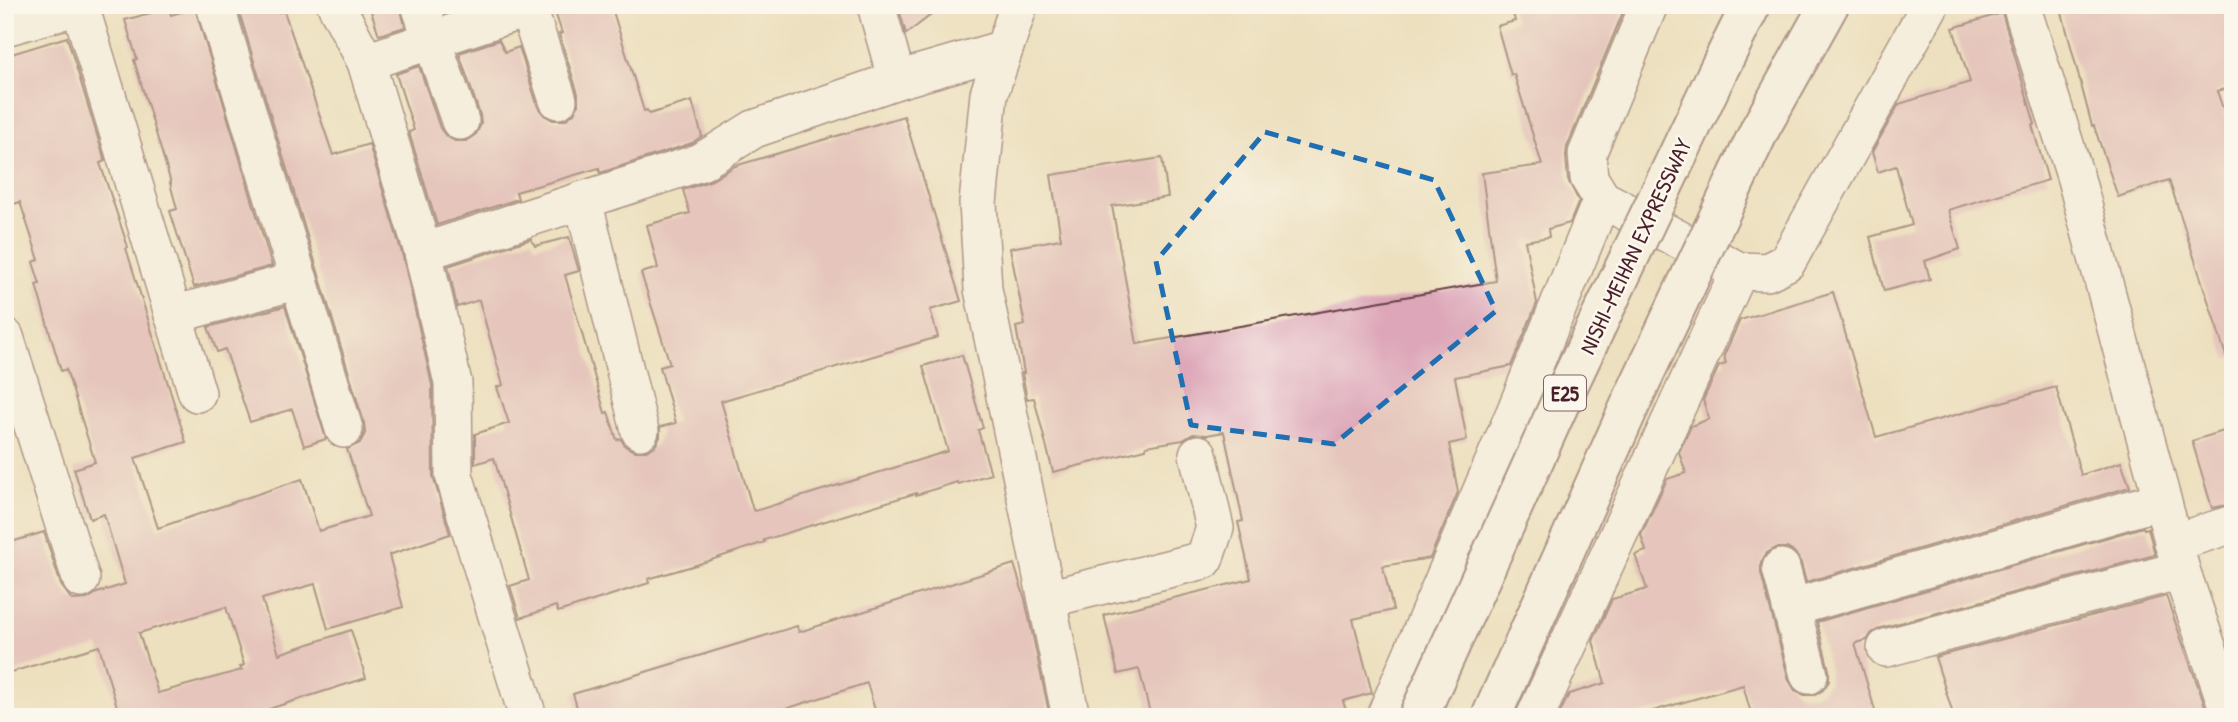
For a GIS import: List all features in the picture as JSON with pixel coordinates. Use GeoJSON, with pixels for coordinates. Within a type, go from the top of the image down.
{"type":"FeatureCollection","features":[{"type":"Feature","properties":{"kind":"highway"},"geometry":{"type":"LineString","coordinates":[[1717,71],[1744,5]]}},
{"type":"Feature","properties":{"kind":"highway","name":"NISHI-MEIHAN EXPRESSWAY"},"geometry":{"type":"LineString","coordinates":[[1418,717],[1559,405],[1751,5]]}},
{"type":"Feature","properties":{"kind":"highway"},"geometry":{"type":"LineString","coordinates":[[1491,717],[1636,394],[1821,5]]}},
{"type":"Feature","properties":{"kind":"highway"},"geometry":{"type":"LineString","coordinates":[[1760,129],[1829,5]]}},
{"type":"Feature","properties":{"kind":"street"},"geometry":{"type":"LineString","coordinates":[[215,5],[344,429]]}},
{"type":"Feature","properties":{"kind":"street"},"geometry":{"type":"LineString","coordinates":[[336,5],[366,62],[423,252],[453,383],[454,475],[528,717]]}},
{"type":"Feature","properties":{"kind":"street"},"geometry":{"type":"LineString","coordinates":[[420,5],[460,121]]}},
{"type":"Feature","properties":{"kind":"street"},"geometry":{"type":"LineString","coordinates":[[876,5],[897,80]]}},
{"type":"Feature","properties":{"kind":"street"},"geometry":{"type":"LineString","coordinates":[[1019,5],[989,94],[978,203],[983,289],[1071,717]]}},
{"type":"Feature","properties":{"kind":"street"},"geometry":{"type":"LineString","coordinates":[[1649,5],[1587,154],[1589,178],[1602,199],[1739,271],[1767,272],[1787,262],[1930,5]]}},
{"type":"Feature","properties":{"kind":"street"},"geometry":{"type":"LineString","coordinates":[[2021,5],[2076,179],[2177,556],[2231,717]]}},
{"type":"Feature","properties":{"kind":"street"},"geometry":{"type":"LineString","coordinates":[[5,27],[66,7],[173,315],[197,393]]}},
{"type":"Feature","properties":{"kind":"street"},"geometry":{"type":"LineString","coordinates":[[366,62],[528,7],[558,100]]}},
{"type":"Feature","properties":{"kind":"street"},"geometry":{"type":"LineString","coordinates":[[423,252],[701,162],[754,129],[897,80],[1004,49]]}},
{"type":"Feature","properties":{"kind":"street"},"geometry":{"type":"LineString","coordinates":[[1385,717],[1516,410],[1602,199]]}},
{"type":"Feature","properties":{"kind":"street"},"geometry":{"type":"LineString","coordinates":[[583,200],[640,431]]}},
{"type":"Feature","properties":{"kind":"street"},"geometry":{"type":"LineString","coordinates":[[1535,717],[1739,271]]}},
{"type":"Feature","properties":{"kind":"street"},"geometry":{"type":"LineString","coordinates":[[173,315],[299,280]]}},
{"type":"Feature","properties":{"kind":"street"},"geometry":{"type":"LineString","coordinates":[[5,337],[81,579]]}},
{"type":"Feature","properties":{"kind":"street"},"geometry":{"type":"LineString","coordinates":[[1047,600],[1204,560],[1215,528],[1198,454]]}},
{"type":"Feature","properties":{"kind":"street"},"geometry":{"type":"LineString","coordinates":[[1791,608],[2162,500]]}},
{"type":"Feature","properties":{"kind":"street"},"geometry":{"type":"LineString","coordinates":[[1886,648],[2177,556],[2233,524]]}},
{"type":"Feature","properties":{"kind":"street"},"geometry":{"type":"LineString","coordinates":[[1781,568],[1809,675]]}},
{"type":"Feature","properties":{"kind":"highlighted area"},"geometry":{"type":"Polygon","coordinates":[[[1265,132],[1434,180],[1496,311],[1334,444],[1191,425],[1156,261],[1265,132]]]}},
{"type":"Feature","properties":{"kind":"building"},"geometry":{"type":"Polygon","coordinates":[[[237,5],[276,5],[279,12],[284,11],[333,155],[369,144],[403,257],[432,385],[433,476],[450,534],[389,555],[403,607],[328,629],[315,584],[262,599],[279,654],[351,630],[366,678],[269,709],[272,717],[104,717],[103,711],[117,707],[99,646],[5,674],[5,544],[44,532],[61,585],[72,600],[87,599],[125,584],[104,514],[90,519],[74,469],[95,462],[66,369],[61,371],[36,285],[40,284],[33,262],[39,260],[20,202],[14,204],[5,178],[5,56],[67,37],[105,161],[100,163],[186,442],[135,458],[158,528],[302,479],[319,531],[369,516],[347,449],[360,443],[365,433],[237,5]],[[226,607],[139,633],[158,693],[242,670],[240,667],[244,665],[226,607]]]}},
{"type":"Feature","properties":{"kind":"building"},"geometry":{"type":"Polygon","coordinates":[[[369,5],[400,5],[405,27],[379,35],[369,5]]]}},
{"type":"Feature","properties":{"kind":"building"},"geometry":{"type":"Polygon","coordinates":[[[442,5],[470,5],[445,13],[442,5]]]}},
{"type":"Feature","properties":{"kind":"building"},"geometry":{"type":"Polygon","coordinates":[[[574,5],[611,5],[644,111],[647,110],[649,114],[692,101],[702,136],[692,143],[600,173],[599,168],[516,192],[518,199],[437,225],[409,132],[414,130],[396,74],[419,66],[440,128],[446,136],[455,141],[466,141],[476,134],[481,124],[459,53],[499,40],[505,52],[519,47],[538,107],[544,115],[553,120],[565,120],[574,113],[578,105],[578,94],[555,12],[574,5]]]}},
{"type":"Feature","properties":{"kind":"building"},"geometry":{"type":"Polygon","coordinates":[[[898,5],[944,5],[906,34],[898,5]]]}},
{"type":"Feature","properties":{"kind":"building"},"geometry":{"type":"Polygon","coordinates":[[[1511,5],[1626,5],[1567,147],[1568,180],[1579,201],[1570,223],[1548,229],[1549,237],[1525,241],[1537,303],[1511,366],[1455,377],[1467,440],[1449,444],[1458,492],[1430,558],[1383,566],[1393,610],[1353,619],[1372,693],[1343,701],[1348,717],[1151,717],[1139,669],[1118,674],[1104,615],[1251,579],[1238,522],[1243,521],[1224,432],[1193,434],[1183,440],[1146,446],[1146,449],[1053,472],[1034,398],[1027,399],[1022,373],[1016,327],[1025,325],[1010,248],[1061,239],[1051,175],[1162,158],[1168,197],[1112,206],[1137,344],[1496,281],[1482,173],[1542,165],[1497,26],[1515,21],[1511,5]]]}},
{"type":"Feature","properties":{"kind":"building"},"geometry":{"type":"Polygon","coordinates":[[[2060,5],[2233,5],[2233,87],[2217,91],[2233,138],[2233,359],[2227,359],[2169,180],[2118,197],[2092,126],[2060,5]]]}},
{"type":"Feature","properties":{"kind":"building"},"geometry":{"type":"Polygon","coordinates":[[[169,8],[171,15],[195,8],[272,266],[194,287],[170,211],[177,209],[171,183],[134,60],[137,59],[125,20],[169,8]]]}},
{"type":"Feature","properties":{"kind":"building"},"geometry":{"type":"Polygon","coordinates":[[[2002,13],[2035,124],[2032,125],[2048,180],[1948,210],[1960,249],[1925,261],[1930,279],[1884,291],[1870,237],[1912,225],[1896,166],[1878,172],[1872,152],[1899,104],[1970,82],[1953,28],[2002,13]]]}},
{"type":"Feature","properties":{"kind":"building"},"geometry":{"type":"Polygon","coordinates":[[[904,116],[961,301],[930,310],[938,337],[721,401],[755,511],[948,451],[923,366],[962,355],[983,428],[978,430],[991,474],[916,493],[764,540],[765,542],[648,579],[649,583],[558,612],[556,606],[520,618],[510,586],[529,580],[494,458],[475,464],[475,434],[509,423],[497,387],[503,385],[479,300],[457,307],[448,266],[531,239],[535,246],[569,237],[579,271],[565,275],[605,413],[608,412],[617,440],[621,439],[625,446],[634,451],[646,451],[655,446],[660,437],[660,427],[676,423],[660,367],[670,364],[641,273],[658,268],[647,225],[690,213],[683,190],[712,180],[735,166],[904,116]]]}},
{"type":"Feature","properties":{"kind":"building"},"geometry":{"type":"Polygon","coordinates":[[[1833,292],[1876,437],[2056,387],[2081,475],[2121,462],[2130,487],[1806,582],[1795,553],[1787,548],[1776,548],[1767,553],[1761,562],[1761,573],[1789,680],[1795,690],[1804,695],[1815,695],[1823,690],[1829,681],[1829,670],[1817,622],[2143,527],[2148,528],[2155,555],[1881,628],[1872,633],[1867,640],[1855,643],[1877,717],[1752,717],[1743,685],[1632,717],[1558,717],[1569,694],[1605,683],[1593,641],[1612,599],[1647,589],[1635,555],[1646,551],[1641,535],[1667,479],[1686,473],[1679,452],[1691,426],[1709,419],[1703,400],[1719,366],[1726,364],[1724,355],[1740,320],[1833,292]]]}},
{"type":"Feature","properties":{"kind":"building"},"geometry":{"type":"Polygon","coordinates":[[[285,306],[326,439],[304,446],[292,409],[250,422],[225,349],[217,352],[208,327],[285,306]]]}},
{"type":"Feature","properties":{"kind":"building"},"geometry":{"type":"Polygon","coordinates":[[[2233,428],[2233,504],[2212,508],[2192,441],[2233,428]]]}},
{"type":"Feature","properties":{"kind":"building"},"geometry":{"type":"Polygon","coordinates":[[[1014,564],[1025,599],[1050,717],[877,717],[867,683],[760,717],[580,717],[573,694],[797,626],[799,632],[1014,564]]]}},
{"type":"Feature","properties":{"kind":"building"},"geometry":{"type":"Polygon","coordinates":[[[2166,596],[2209,717],[1954,717],[1935,657],[2166,596]]]}}]}
